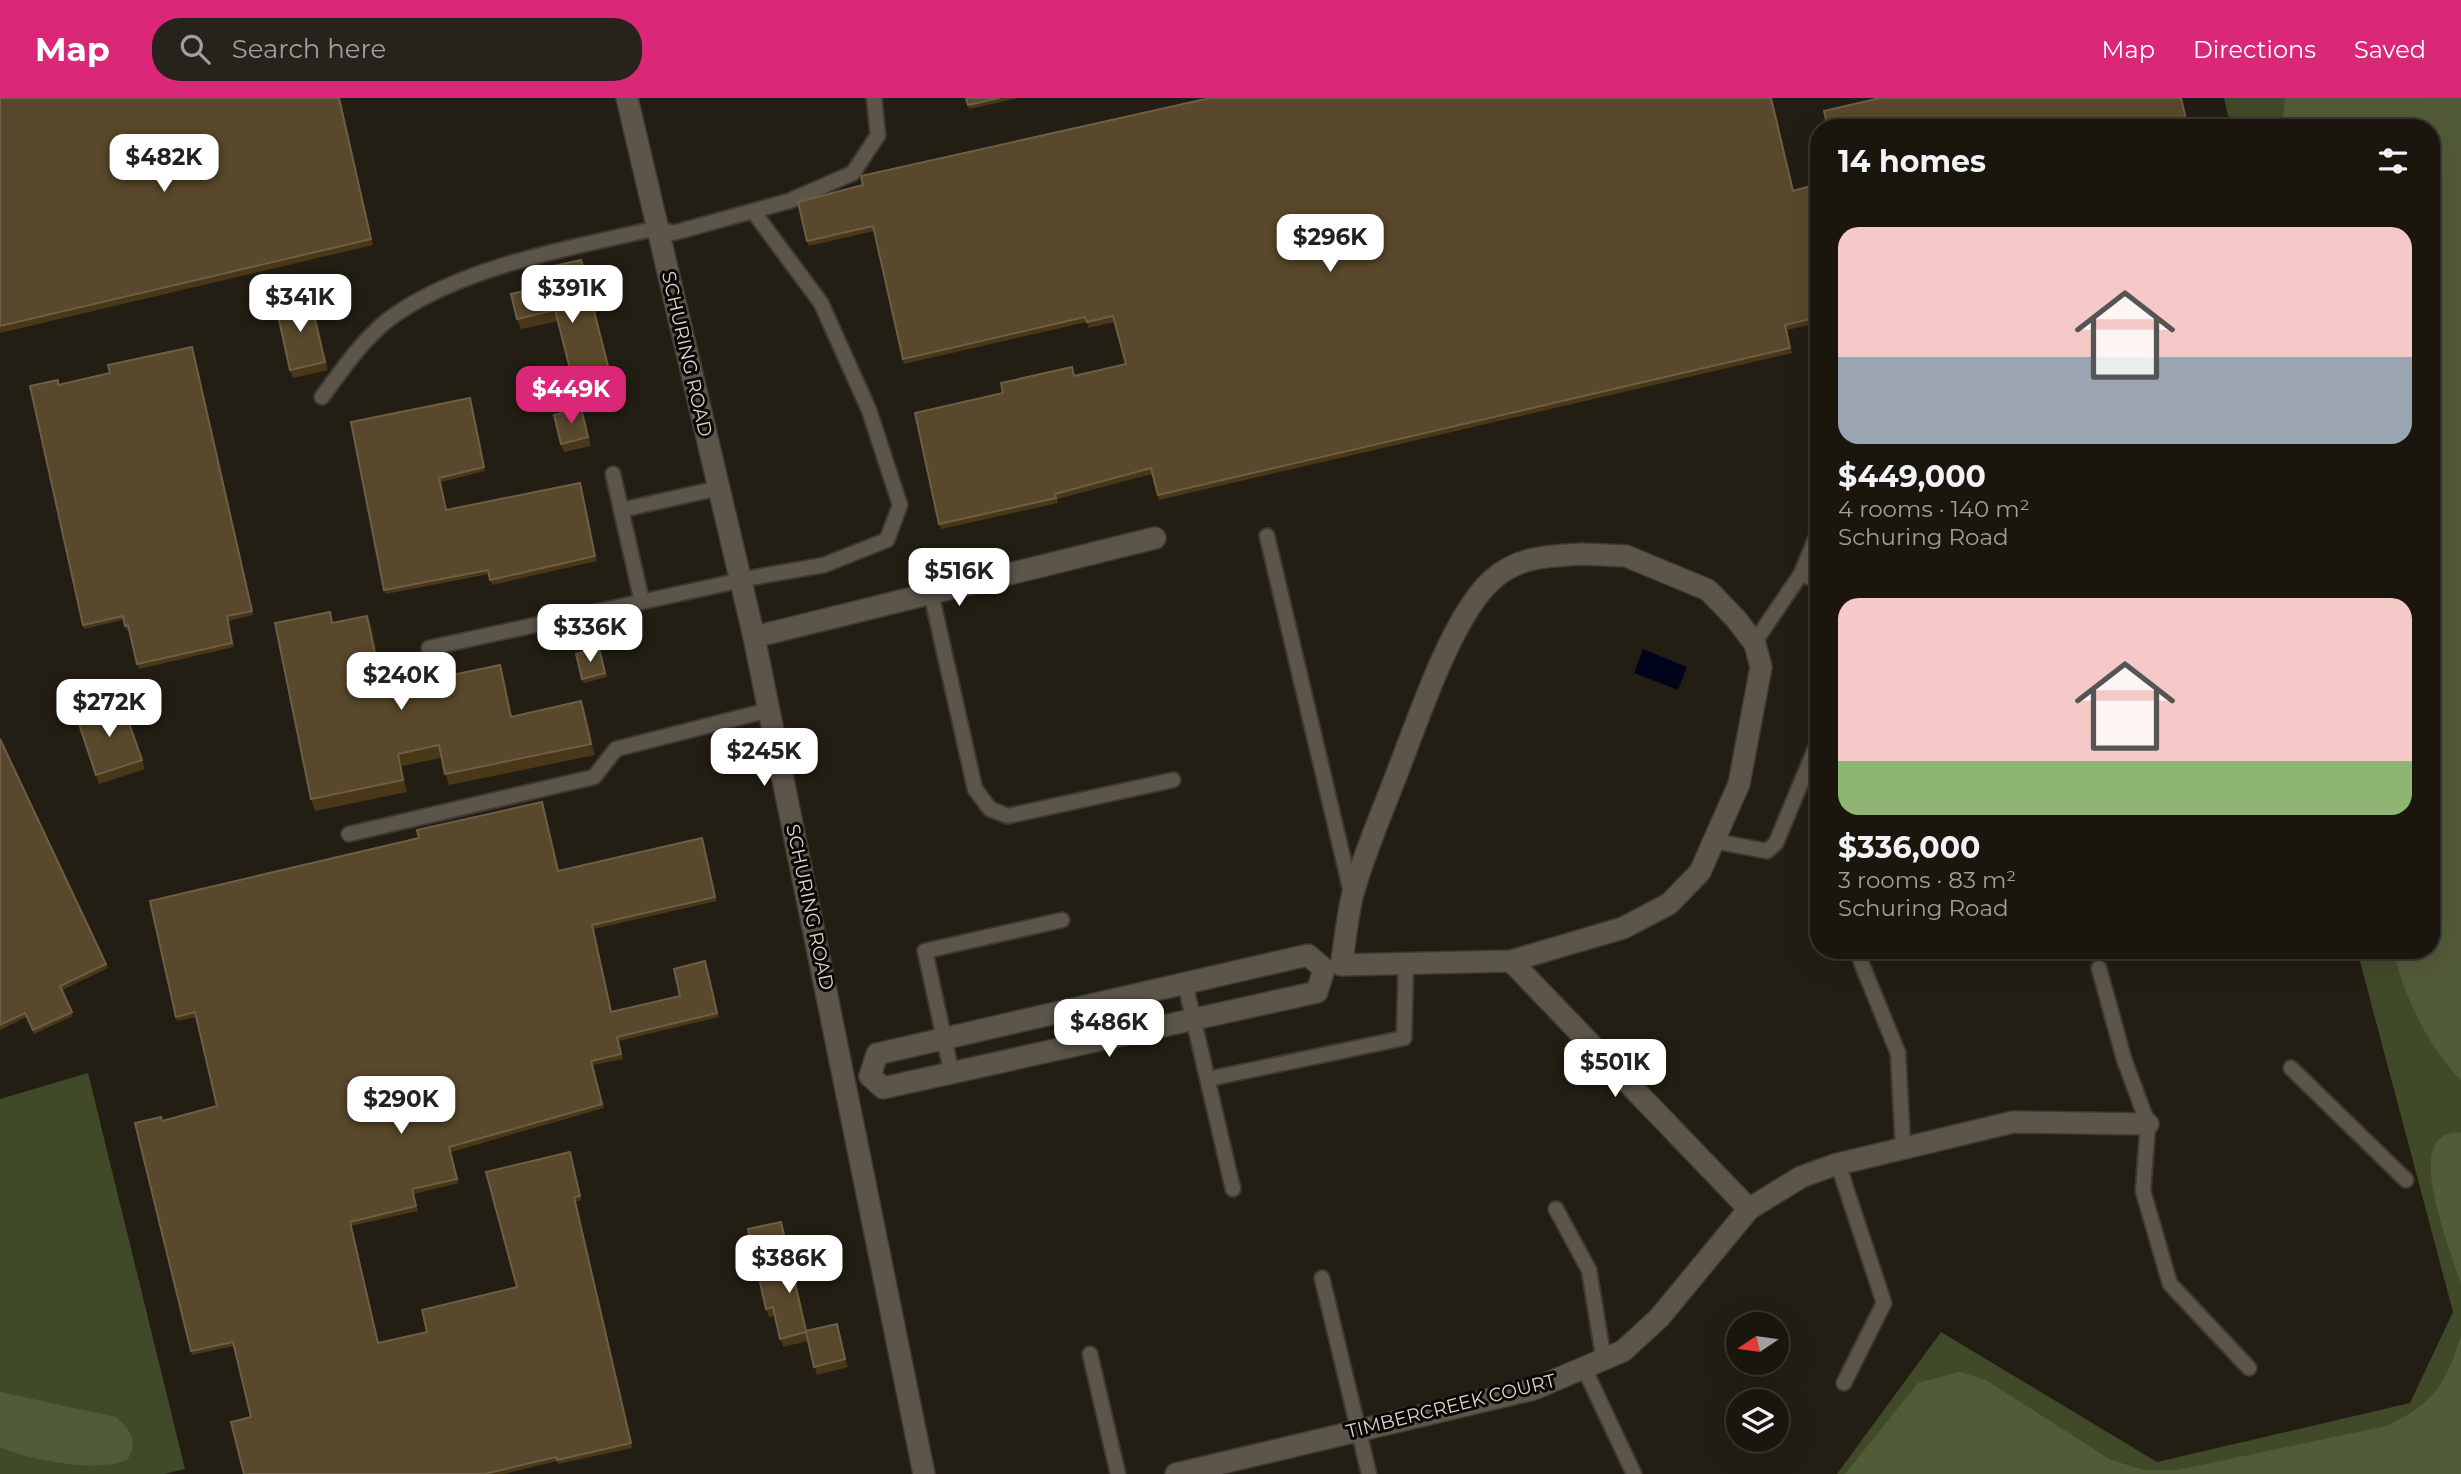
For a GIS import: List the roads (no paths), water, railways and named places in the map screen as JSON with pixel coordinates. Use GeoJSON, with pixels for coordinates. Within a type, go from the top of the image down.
{"type":"FeatureCollection","features":[{"type":"Feature","properties":{"kind":"street","name":"SCHURING ROAD"},"geometry":{"type":"LineString","coordinates":[[627,98],[754,637],[846,1081],[923,1474]]}},
{"type":"Feature","properties":{"kind":"street"},"geometry":{"type":"LineString","coordinates":[[754,637],[1155,538]]}},
{"type":"Feature","properties":{"kind":"street"},"geometry":{"type":"LineString","coordinates":[[870,1076],[877,1054],[1308,955],[1333,967],[1511,961],[1623,928],[1669,904],[1700,872],[1739,784],[1761,667],[1754,643],[1736,619],[1708,590],[1626,556],[1536,556],[1511,567],[1492,580],[1473,602],[1437,671],[1352,896],[1333,967],[1317,992],[883,1088],[870,1076]]}},
{"type":"Feature","properties":{"kind":"street"},"geometry":{"type":"LineString","coordinates":[[1511,961],[1749,1209]]}},
{"type":"Feature","properties":{"kind":"street"},"geometry":{"type":"LineString","coordinates":[[846,1081],[870,1076]]}},
{"type":"Feature","properties":{"kind":"street","name":"TIMBERCREEK COURT"},"geometry":{"type":"LineString","coordinates":[[1176,1474],[1534,1388],[1623,1352],[1659,1318],[1749,1209],[1801,1177],[1838,1164],[2012,1122],[2148,1124]]}},
{"type":"Feature","properties":{"kind":"lane"},"geometry":{"type":"LineString","coordinates":[[322,397],[350,359],[395,314],[478,273],[658,228],[673,233],[789,201],[853,173],[878,135],[874,98]]}},
{"type":"Feature","properties":{"kind":"lane"},"geometry":{"type":"LineString","coordinates":[[429,648],[741,580],[824,565],[887,540],[900,505],[869,410],[821,303],[753,211]]}},
{"type":"Feature","properties":{"kind":"lane"},"geometry":{"type":"LineString","coordinates":[[613,474],[642,602]]}},
{"type":"Feature","properties":{"kind":"lane"},"geometry":{"type":"LineString","coordinates":[[621,510],[719,488]]}},
{"type":"Feature","properties":{"kind":"lane"},"geometry":{"type":"LineString","coordinates":[[1268,536],[1352,896]]}},
{"type":"Feature","properties":{"kind":"lane"},"geometry":{"type":"LineString","coordinates":[[1754,643],[1801,574],[1810,552]]}},
{"type":"Feature","properties":{"kind":"lane"},"geometry":{"type":"LineString","coordinates":[[1801,574],[1810,578]]}},
{"type":"Feature","properties":{"kind":"lane"},"geometry":{"type":"LineString","coordinates":[[932,593],[975,789],[990,809],[1009,816],[1173,779]]}},
{"type":"Feature","properties":{"kind":"lane"},"geometry":{"type":"LineString","coordinates":[[349,834],[594,777],[616,749],[769,710]]}},
{"type":"Feature","properties":{"kind":"lane"},"geometry":{"type":"LineString","coordinates":[[1714,841],[1767,851],[1776,843],[1810,761]]}},
{"type":"Feature","properties":{"kind":"lane"},"geometry":{"type":"LineString","coordinates":[[952,1074],[925,951],[1062,920]]}},
{"type":"Feature","properties":{"kind":"lane"},"geometry":{"type":"LineString","coordinates":[[1861,962],[1898,1053],[1903,1148]]}},
{"type":"Feature","properties":{"kind":"lane"},"geometry":{"type":"LineString","coordinates":[[1208,1079],[1404,1038],[1406,963]]}},
{"type":"Feature","properties":{"kind":"lane"},"geometry":{"type":"LineString","coordinates":[[2099,968],[2124,1059],[2148,1124],[2143,1192],[2170,1284],[2249,1368]]}},
{"type":"Feature","properties":{"kind":"lane"},"geometry":{"type":"LineString","coordinates":[[1185,983],[1233,1189]]}},
{"type":"Feature","properties":{"kind":"lane"},"geometry":{"type":"LineString","coordinates":[[2291,1068],[2406,1180]]}},
{"type":"Feature","properties":{"kind":"lane"},"geometry":{"type":"LineString","coordinates":[[1838,1164],[1884,1303],[1844,1383]]}},
{"type":"Feature","properties":{"kind":"lane"},"geometry":{"type":"LineString","coordinates":[[1556,1209],[1589,1270],[1594,1365],[1634,1474]]}},
{"type":"Feature","properties":{"kind":"lane"},"geometry":{"type":"LineString","coordinates":[[1322,1278],[1369,1474]]}},
{"type":"Feature","properties":{"kind":"lane"},"geometry":{"type":"LineString","coordinates":[[1090,1354],[1118,1474]]}},
{"type":"Feature","properties":{"kind":"water"},"geometry":{"type":"Polygon","coordinates":[[[1643,649],[1687,667],[1678,690],[1634,673],[1643,649]]]}}]}
